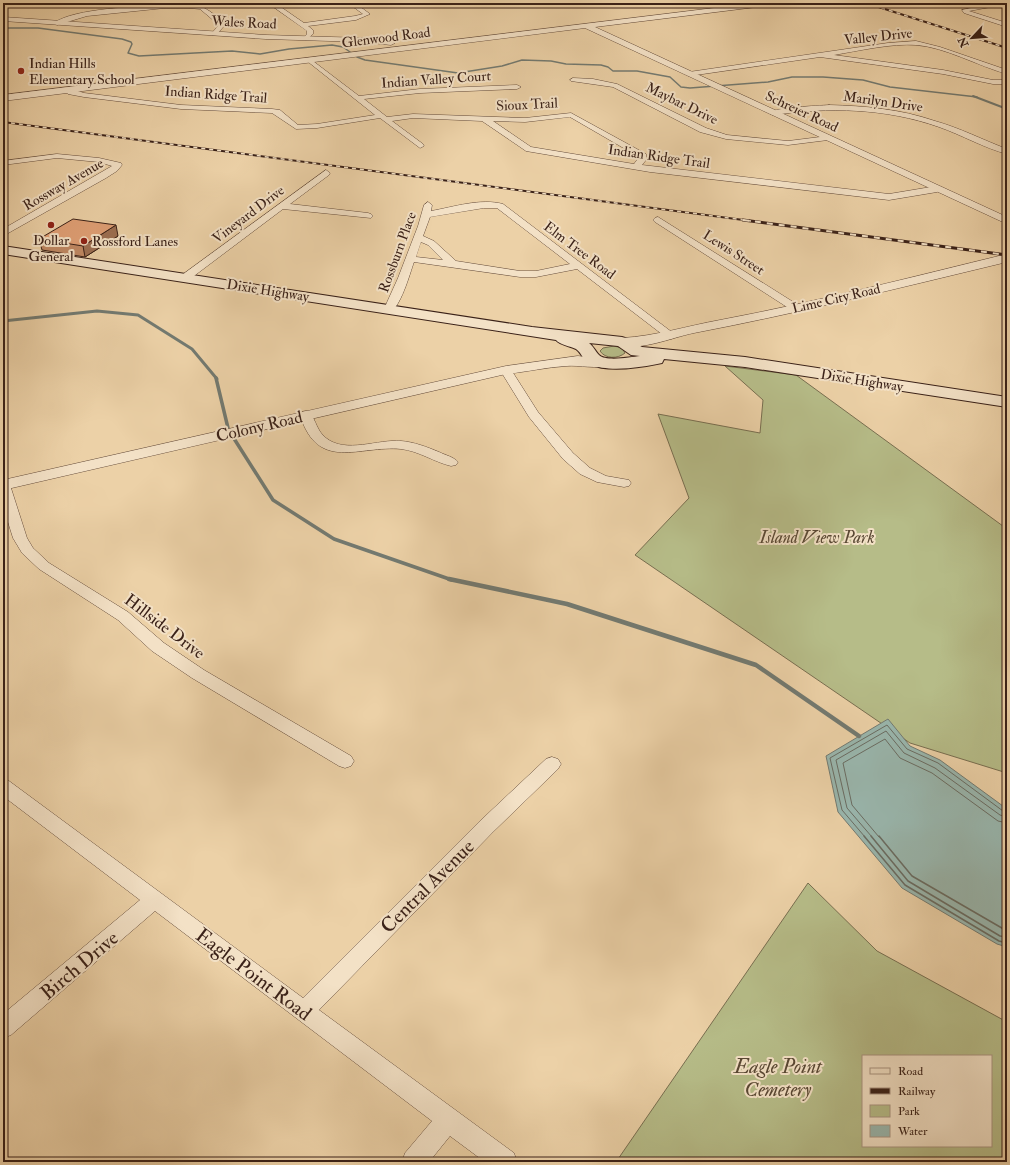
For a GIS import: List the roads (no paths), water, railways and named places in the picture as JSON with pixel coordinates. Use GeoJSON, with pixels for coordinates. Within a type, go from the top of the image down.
{"type":"FeatureCollection","features":[{"type":"Feature","properties":{"kind":"main road","name":"Dixie Highway"},"geometry":{"type":"LineString","coordinates":[[3,250],[389,308],[532,332],[573,341],[588,350],[591,357],[602,362],[624,363],[640,360],[674,358],[717,360]]}},
{"type":"Feature","properties":{"kind":"main road","name":"Dixie Highway"},"geometry":{"type":"LineString","coordinates":[[532,332],[618,342],[632,347],[637,351],[717,360],[1007,402]]}},
{"type":"Feature","properties":{"kind":"main road"},"geometry":{"type":"LineString","coordinates":[[665,338],[657,345],[659,348],[674,355]]}},
{"type":"Feature","properties":{"kind":"main road"},"geometry":{"type":"LineString","coordinates":[[588,350],[598,343],[618,342]]}},
{"type":"Feature","properties":{"kind":"main road"},"geometry":{"type":"LineString","coordinates":[[624,363],[635,359],[638,355],[637,351]]}},
{"type":"Feature","properties":{"kind":"street"},"geometry":{"type":"LineString","coordinates":[[271,3],[303,25],[310,32],[306,38]]}},
{"type":"Feature","properties":{"kind":"street"},"geometry":{"type":"LineString","coordinates":[[303,25],[356,18],[367,14],[352,3]]}},
{"type":"Feature","properties":{"kind":"street","name":"Glenwood Road"},"geometry":{"type":"LineString","coordinates":[[3,98],[773,3]]}},
{"type":"Feature","properties":{"kind":"street"},"geometry":{"type":"LineString","coordinates":[[1005,3],[965,10],[973,15],[1007,25]]}},
{"type":"Feature","properties":{"kind":"street"},"geometry":{"type":"LineString","coordinates":[[57,23],[87,14],[165,6],[189,6],[202,8],[222,25],[214,34]]}},
{"type":"Feature","properties":{"kind":"street","name":"Wales Road"},"geometry":{"type":"LineString","coordinates":[[3,19],[214,34],[366,40],[410,47]]}},
{"type":"Feature","properties":{"kind":"street","name":"Schreier Road"},"geometry":{"type":"LineString","coordinates":[[586,26],[1007,221]]}},
{"type":"Feature","properties":{"kind":"street","name":"Valley Drive"},"geometry":{"type":"LineString","coordinates":[[689,74],[895,44],[916,43],[938,48],[1007,72]]}},
{"type":"Feature","properties":{"kind":"street","name":"Valley Drive"},"geometry":{"type":"LineString","coordinates":[[820,55],[937,71],[993,82],[1007,82]]}},
{"type":"Feature","properties":{"kind":"street"},"geometry":{"type":"LineString","coordinates":[[309,60],[420,146]]}},
{"type":"Feature","properties":{"kind":"street","name":"Maybar Drive"},"geometry":{"type":"LineString","coordinates":[[573,80],[593,81],[616,85],[692,124],[722,136],[777,142],[808,142],[828,138]]}},
{"type":"Feature","properties":{"kind":"street","name":"Indian Valley Court"},"geometry":{"type":"LineString","coordinates":[[357,98],[420,90],[517,87]]}},
{"type":"Feature","properties":{"kind":"street","name":"Indian Ridge Trail"},"geometry":{"type":"LineString","coordinates":[[68,90],[75,94],[181,107],[272,111],[277,112],[296,127],[413,116],[484,119],[529,149],[636,167],[890,197],[937,189]]}},
{"type":"Feature","properties":{"kind":"street","name":"Marilyn Drive"},"geometry":{"type":"LineString","coordinates":[[773,112],[830,108],[860,109],[903,114],[937,124],[1007,152]]}},
{"type":"Feature","properties":{"kind":"street","name":"Sioux Trail"},"geometry":{"type":"LineString","coordinates":[[484,119],[525,120],[571,115],[643,156],[642,160],[636,167]]}},
{"type":"Feature","properties":{"kind":"street","name":"Rossway Avenue"},"geometry":{"type":"LineString","coordinates":[[3,163],[57,156],[99,160],[118,165],[114,169],[3,233]]}},
{"type":"Feature","properties":{"kind":"street","name":"Vineyard Drive"},"geometry":{"type":"LineString","coordinates":[[186,278],[326,173]]}},
{"type":"Feature","properties":{"kind":"street","name":"Rossburn Place"},"geometry":{"type":"LineString","coordinates":[[389,308],[395,298],[410,259],[426,215],[428,204],[466,208]]}},
{"type":"Feature","properties":{"kind":"street","name":"Elm Tree Road"},"geometry":{"type":"LineString","coordinates":[[466,208],[489,205],[500,206],[577,266],[665,338]]}},
{"type":"Feature","properties":{"kind":"street"},"geometry":{"type":"LineString","coordinates":[[281,206],[368,216]]}},
{"type":"Feature","properties":{"kind":"street"},"geometry":{"type":"LineString","coordinates":[[426,215],[466,208]]}},
{"type":"Feature","properties":{"kind":"street","name":"Lewis Street"},"geometry":{"type":"LineString","coordinates":[[658,220],[794,307]]}},
{"type":"Feature","properties":{"kind":"street"},"geometry":{"type":"LineString","coordinates":[[418,237],[431,243],[453,264]]}},
{"type":"Feature","properties":{"kind":"street","name":"Lime City Road"},"geometry":{"type":"LineString","coordinates":[[637,351],[679,332],[746,319],[1007,258]]}},
{"type":"Feature","properties":{"kind":"street"},"geometry":{"type":"LineString","coordinates":[[410,259],[520,274],[536,274],[577,266]]}},
{"type":"Feature","properties":{"kind":"street","name":"Lime City Road"},"geometry":{"type":"LineString","coordinates":[[618,342],[665,338]]}},
{"type":"Feature","properties":{"kind":"street","name":"Colony Road"},"geometry":{"type":"LineString","coordinates":[[3,485],[541,362],[570,358],[588,350]]}},
{"type":"Feature","properties":{"kind":"street","name":"Colony Road"},"geometry":{"type":"LineString","coordinates":[[510,369],[569,362],[602,362]]}},
{"type":"Feature","properties":{"kind":"street"},"geometry":{"type":"LineString","coordinates":[[510,369],[533,414],[568,456],[584,472],[602,479],[624,483]]}},
{"type":"Feature","properties":{"kind":"street"},"geometry":{"type":"LineString","coordinates":[[306,415],[313,433],[333,448],[362,449],[390,444],[403,445],[450,462]]}},
{"type":"Feature","properties":{"kind":"street","name":"Hillside Drive"},"geometry":{"type":"LineString","coordinates":[[3,485],[20,538],[27,550],[44,566],[123,616],[158,647],[198,674],[345,761]]}},
{"type":"Feature","properties":{"kind":"street","name":"Central Avenue"},"geometry":{"type":"LineString","coordinates":[[304,1011],[475,838],[552,764]]}},
{"type":"Feature","properties":{"kind":"street","name":"Eagle Point Road"},"geometry":{"type":"LineString","coordinates":[[3,786],[505,1162]]}},
{"type":"Feature","properties":{"kind":"street","name":"Birch Drive"},"geometry":{"type":"LineString","coordinates":[[3,1028],[154,900]]}},
{"type":"Feature","properties":{"kind":"street"},"geometry":{"type":"LineString","coordinates":[[414,1162],[448,1120]]}},
{"type":"Feature","properties":{"kind":"water"},"geometry":{"type":"Polygon","coordinates":[[[888,719],[910,746],[940,760],[1007,809],[1007,947],[997,944],[902,888],[838,812],[826,756],[888,719]]]}},
{"type":"Feature","properties":{"kind":"waterway"},"geometry":{"type":"LineString","coordinates":[[3,28],[38,28],[122,39],[131,42],[132,44],[128,53],[139,56],[232,51],[260,54],[289,49],[332,45],[343,47],[357,57],[365,60],[458,73],[502,66],[522,60],[551,61],[566,64],[601,65],[608,67],[613,71],[637,71],[670,77],[681,87],[690,88],[768,82],[792,77],[823,77],[863,80],[890,87],[975,97]]}},
{"type":"Feature","properties":{"kind":"waterway"},"geometry":{"type":"LineString","coordinates":[[975,97],[1007,109]]}},
{"type":"Feature","properties":{"kind":"waterway"},"geometry":{"type":"LineString","coordinates":[[3,321],[97,311],[138,315],[192,349],[217,379]]}},
{"type":"Feature","properties":{"kind":"waterway"},"geometry":{"type":"LineString","coordinates":[[216,378],[228,428]]}},
{"type":"Feature","properties":{"kind":"waterway"},"geometry":{"type":"LineString","coordinates":[[233,437],[273,500],[334,539],[449,579]]}},
{"type":"Feature","properties":{"kind":"waterway"},"geometry":{"type":"LineString","coordinates":[[449,579],[567,604],[756,665],[859,736]]}},
{"type":"Feature","properties":{"kind":"railway"},"geometry":{"type":"LineString","coordinates":[[866,3],[1007,48]]}},
{"type":"Feature","properties":{"kind":"railway"},"geometry":{"type":"LineString","coordinates":[[3,122],[751,221]]}},
{"type":"Feature","properties":{"kind":"railway"},"geometry":{"type":"LineString","coordinates":[[743,220],[1007,255]]}},
{"type":"Feature","properties":{"kind":"place","name":"Indian Hills Elementary School"},"geometry":{"type":"Point","coordinates":[21,71]}},
{"type":"Feature","properties":{"kind":"place","name":"Dollar General"},"geometry":{"type":"Point","coordinates":[51,225]}},
{"type":"Feature","properties":{"kind":"place","name":"Rossford Lanes"},"geometry":{"type":"Point","coordinates":[84,241]}},
{"type":"Feature","properties":{"kind":"park label","name":"Island View Park"},"geometry":{"type":"Point","coordinates":[817,537]}},
{"type":"Feature","properties":{"kind":"park label","name":"Eagle Point Cemetery"},"geometry":{"type":"Point","coordinates":[778,1078]}}]}
